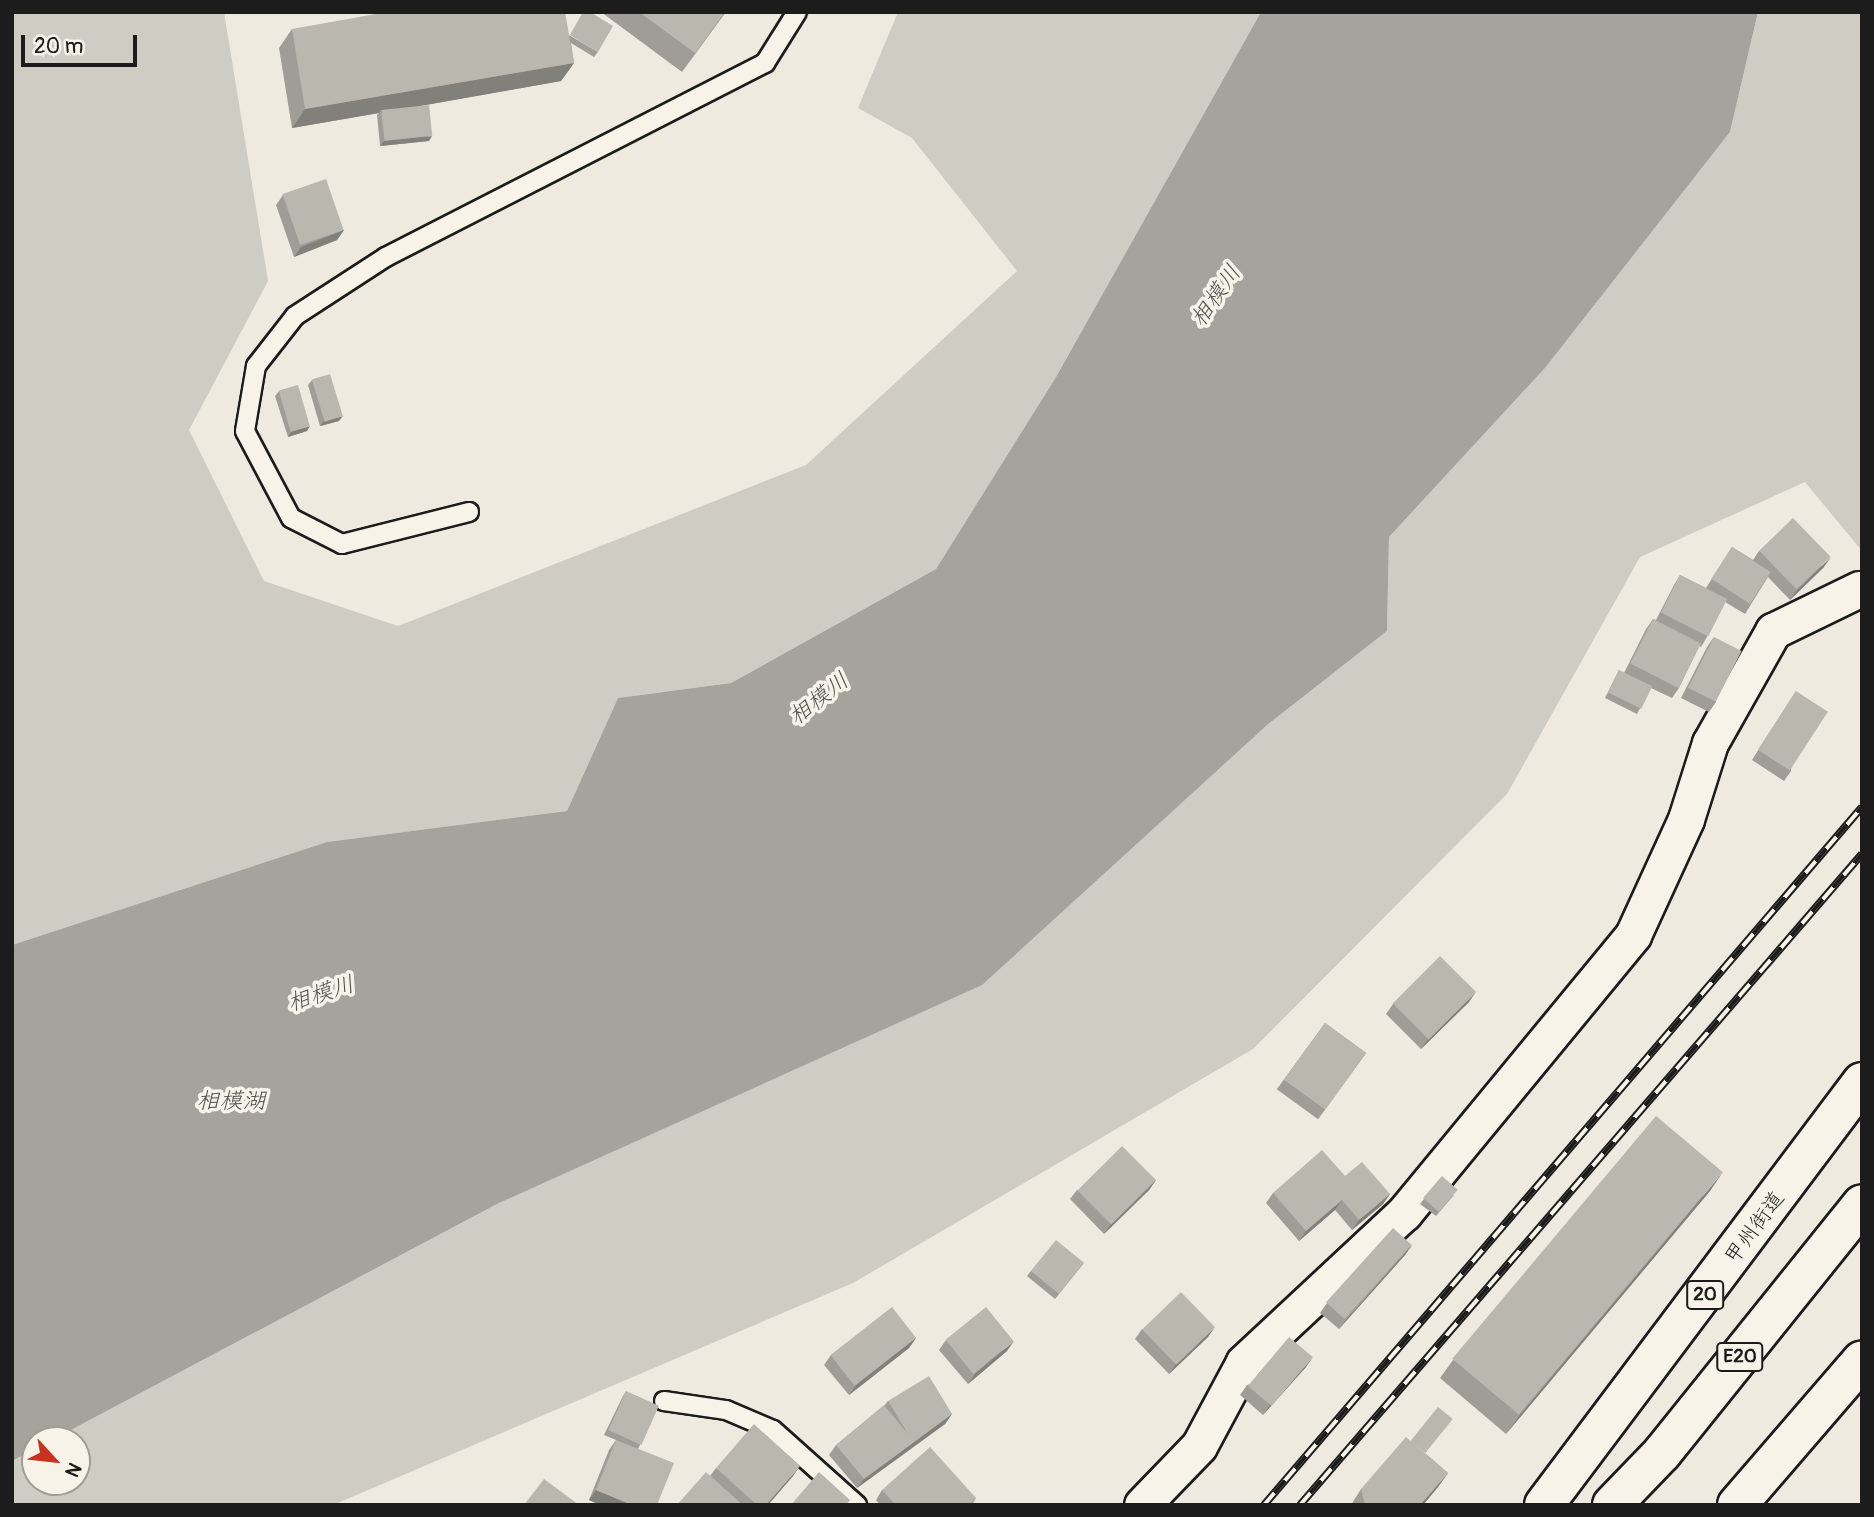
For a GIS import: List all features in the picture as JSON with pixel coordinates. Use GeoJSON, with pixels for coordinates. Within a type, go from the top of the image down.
{"type":"FeatureCollection","features":[{"type":"Feature","properties":{"kind":"highway","name":"甲州街道"},"geometry":{"type":"LineString","coordinates":[[1544,1505],[1862,1082]]}},
{"type":"Feature","properties":{"kind":"highway","name":"E20"},"geometry":{"type":"LineString","coordinates":[[1612,1505],[1662,1453],[1862,1204]]}},
{"type":"Feature","properties":{"kind":"highway"},"geometry":{"type":"LineString","coordinates":[[1737,1505],[1862,1360]]}},
{"type":"Feature","properties":{"kind":"street"},"geometry":{"type":"LineString","coordinates":[[1142,1505],[1199,1446],[1244,1362],[1404,1213],[1633,935],[1686,819],[1710,743],[1773,631],[1859,589]]}},
{"type":"Feature","properties":{"kind":"lane"},"geometry":{"type":"LineString","coordinates":[[469,512],[342,544],[291,518],[245,431],[256,366],[295,316],[386,257],[765,63],[797,12]]}},
{"type":"Feature","properties":{"kind":"lane"},"geometry":{"type":"LineString","coordinates":[[664,1401],[726,1410],[773,1430],[857,1505]]}},
{"type":"Feature","properties":{"kind":"shaded area"},"geometry":{"type":"Polygon","coordinates":[[[12,12],[224,12],[268,281],[189,430],[264,581],[398,626],[806,465],[1017,271],[912,138],[858,108],[898,12],[1261,12],[1056,377],[936,569],[731,683],[618,698],[567,811],[327,842],[12,945],[12,12]]]}},
{"type":"Feature","properties":{"kind":"shaded area"},"geometry":{"type":"Polygon","coordinates":[[[1758,12],[1862,12],[1862,551],[1805,482],[1640,557],[1507,794],[1253,1049],[853,1283],[333,1505],[12,1505],[12,1461],[21,1456],[21,1496],[91,1496],[91,1426],[78,1426],[499,1203],[1267,725],[1387,631],[1389,537],[1545,368],[1730,132],[1758,12]]]}},
{"type":"Feature","properties":{"kind":"water","name":"相模湖"},"geometry":{"type":"Polygon","coordinates":[[[1261,12],[1758,12],[1730,132],[1545,368],[1389,537],[1387,631],[1267,725],[982,985],[499,1203],[78,1426],[21,1426],[21,1456],[12,1461],[12,945],[327,842],[567,811],[618,698],[731,683],[936,569],[1056,377],[1261,12]]]}},
{"type":"Feature","properties":{"kind":"building"},"geometry":{"type":"Polygon","coordinates":[[[387,12],[565,12],[574,63],[305,109],[292,29],[387,12]]]}},
{"type":"Feature","properties":{"kind":"building"},"geometry":{"type":"Polygon","coordinates":[[[583,12],[590,12],[613,26],[598,52],[570,35],[583,12]]]}},
{"type":"Feature","properties":{"kind":"building"},"geometry":{"type":"Polygon","coordinates":[[[639,12],[725,12],[695,53],[639,12]]]}},
{"type":"Feature","properties":{"kind":"building"},"geometry":{"type":"Polygon","coordinates":[[[429,105],[432,136],[385,141],[381,110],[429,105]]]}},
{"type":"Feature","properties":{"kind":"building"},"geometry":{"type":"Polygon","coordinates":[[[326,179],[344,230],[300,245],[283,194],[326,179]]]}},
{"type":"Feature","properties":{"kind":"building"},"geometry":{"type":"Polygon","coordinates":[[[330,374],[343,416],[325,422],[312,380],[330,374]]]}},
{"type":"Feature","properties":{"kind":"building"},"geometry":{"type":"Polygon","coordinates":[[[298,385],[310,426],[291,432],[279,391],[298,385]]]}},
{"type":"Feature","properties":{"kind":"building"},"geometry":{"type":"Polygon","coordinates":[[[1793,518],[1831,557],[1797,589],[1759,551],[1793,518]]]}},
{"type":"Feature","properties":{"kind":"building"},"geometry":{"type":"Polygon","coordinates":[[[1732,547],[1771,572],[1750,604],[1711,579],[1732,547]]]}},
{"type":"Feature","properties":{"kind":"building"},"geometry":{"type":"Polygon","coordinates":[[[1680,575],[1727,599],[1708,636],[1661,612],[1680,575]]]}},
{"type":"Feature","properties":{"kind":"building"},"geometry":{"type":"Polygon","coordinates":[[[1653,619],[1701,644],[1678,688],[1630,664],[1653,619]]]}},
{"type":"Feature","properties":{"kind":"building"},"geometry":{"type":"Polygon","coordinates":[[[1714,637],[1742,651],[1716,702],[1688,688],[1714,637]]]}},
{"type":"Feature","properties":{"kind":"building"},"geometry":{"type":"Polygon","coordinates":[[[1619,670],[1652,686],[1641,709],[1608,692],[1619,670]]]}},
{"type":"Feature","properties":{"kind":"building"},"geometry":{"type":"Polygon","coordinates":[[[1796,691],[1828,712],[1790,770],[1758,750],[1796,691]]]}},
{"type":"Feature","properties":{"kind":"building"},"geometry":{"type":"Polygon","coordinates":[[[1440,956],[1476,992],[1429,1039],[1393,1003],[1440,956]]]}},
{"type":"Feature","properties":{"kind":"building"},"geometry":{"type":"Polygon","coordinates":[[[1325,1023],[1366,1053],[1325,1110],[1284,1080],[1325,1023]]]}},
{"type":"Feature","properties":{"kind":"building"},"geometry":{"type":"Polygon","coordinates":[[[1656,1116],[1723,1172],[1519,1415],[1452,1359],[1656,1116]]]}},
{"type":"Feature","properties":{"kind":"building"},"geometry":{"type":"Polygon","coordinates":[[[1122,1146],[1156,1180],[1111,1224],[1077,1191],[1122,1146]]]}},
{"type":"Feature","properties":{"kind":"building"},"geometry":{"type":"Polygon","coordinates":[[[1322,1150],[1345,1176],[1362,1162],[1390,1194],[1359,1220],[1342,1200],[1306,1231],[1273,1193],[1322,1150]]]}},
{"type":"Feature","properties":{"kind":"building"},"geometry":{"type":"Polygon","coordinates":[[[1442,1176],[1458,1190],[1439,1212],[1423,1198],[1442,1176]]]}},
{"type":"Feature","properties":{"kind":"building"},"geometry":{"type":"Polygon","coordinates":[[[1393,1228],[1412,1245],[1345,1319],[1326,1302],[1393,1228]]]}},
{"type":"Feature","properties":{"kind":"building"},"geometry":{"type":"Polygon","coordinates":[[[1056,1240],[1084,1263],[1059,1294],[1031,1271],[1056,1240]]]}},
{"type":"Feature","properties":{"kind":"building"},"geometry":{"type":"Polygon","coordinates":[[[1181,1292],[1215,1327],[1176,1365],[1142,1330],[1181,1292]]]}},
{"type":"Feature","properties":{"kind":"building"},"geometry":{"type":"Polygon","coordinates":[[[892,1307],[916,1338],[855,1386],[831,1355],[892,1307]]]}},
{"type":"Feature","properties":{"kind":"building"},"geometry":{"type":"Polygon","coordinates":[[[986,1307],[1014,1341],[973,1374],[946,1340],[986,1307]]]}},
{"type":"Feature","properties":{"kind":"building"},"geometry":{"type":"Polygon","coordinates":[[[1289,1337],[1313,1357],[1272,1406],[1248,1386],[1289,1337]]]}},
{"type":"Feature","properties":{"kind":"building"},"geometry":{"type":"Polygon","coordinates":[[[929,1376],[952,1414],[864,1479],[836,1445],[884,1405],[908,1434],[888,1401],[929,1376]]]}},
{"type":"Feature","properties":{"kind":"building"},"geometry":{"type":"Polygon","coordinates":[[[626,1391],[659,1406],[641,1445],[609,1430],[626,1391]]]}},
{"type":"Feature","properties":{"kind":"building"},"geometry":{"type":"Polygon","coordinates":[[[1438,1407],[1453,1419],[1425,1453],[1410,1441],[1438,1407]]]}},
{"type":"Feature","properties":{"kind":"building"},"geometry":{"type":"Polygon","coordinates":[[[754,1424],[800,1466],[766,1505],[757,1505],[716,1468],[754,1424]]]}},
{"type":"Feature","properties":{"kind":"building"},"geometry":{"type":"Polygon","coordinates":[[[1406,1437],[1448,1473],[1420,1505],[1365,1505],[1361,1489],[1406,1437]]]}},
{"type":"Feature","properties":{"kind":"building"},"geometry":{"type":"Polygon","coordinates":[[[616,1440],[674,1463],[657,1505],[632,1505],[596,1490],[616,1440]]]}},
{"type":"Feature","properties":{"kind":"building"},"geometry":{"type":"Polygon","coordinates":[[[930,1447],[976,1498],[970,1505],[896,1505],[882,1490],[930,1447]]]}},
{"type":"Feature","properties":{"kind":"building"},"geometry":{"type":"Polygon","coordinates":[[[706,1472],[743,1505],[677,1505],[706,1472]]]}},
{"type":"Feature","properties":{"kind":"building"},"geometry":{"type":"Polygon","coordinates":[[[819,1472],[850,1500],[846,1505],[791,1505],[819,1472]]]}},
{"type":"Feature","properties":{"kind":"building"},"geometry":{"type":"Polygon","coordinates":[[[544,1479],[579,1505],[524,1505],[544,1479]]]}},
{"type":"Feature","properties":{"kind":"railway"},"geometry":{"type":"LineString","coordinates":[[1264,1505],[1862,807]]}},
{"type":"Feature","properties":{"kind":"railway"},"geometry":{"type":"LineString","coordinates":[[1300,1505],[1862,854]]}},
{"type":"Feature","properties":{"kind":"water label","name":"相模川"},"geometry":{"type":"Point","coordinates":[1216,296]}},
{"type":"Feature","properties":{"kind":"water label","name":"相模川"},"geometry":{"type":"Point","coordinates":[819,699]}},
{"type":"Feature","properties":{"kind":"water label","name":"相模川"},"geometry":{"type":"Point","coordinates":[321,994]}}]}
